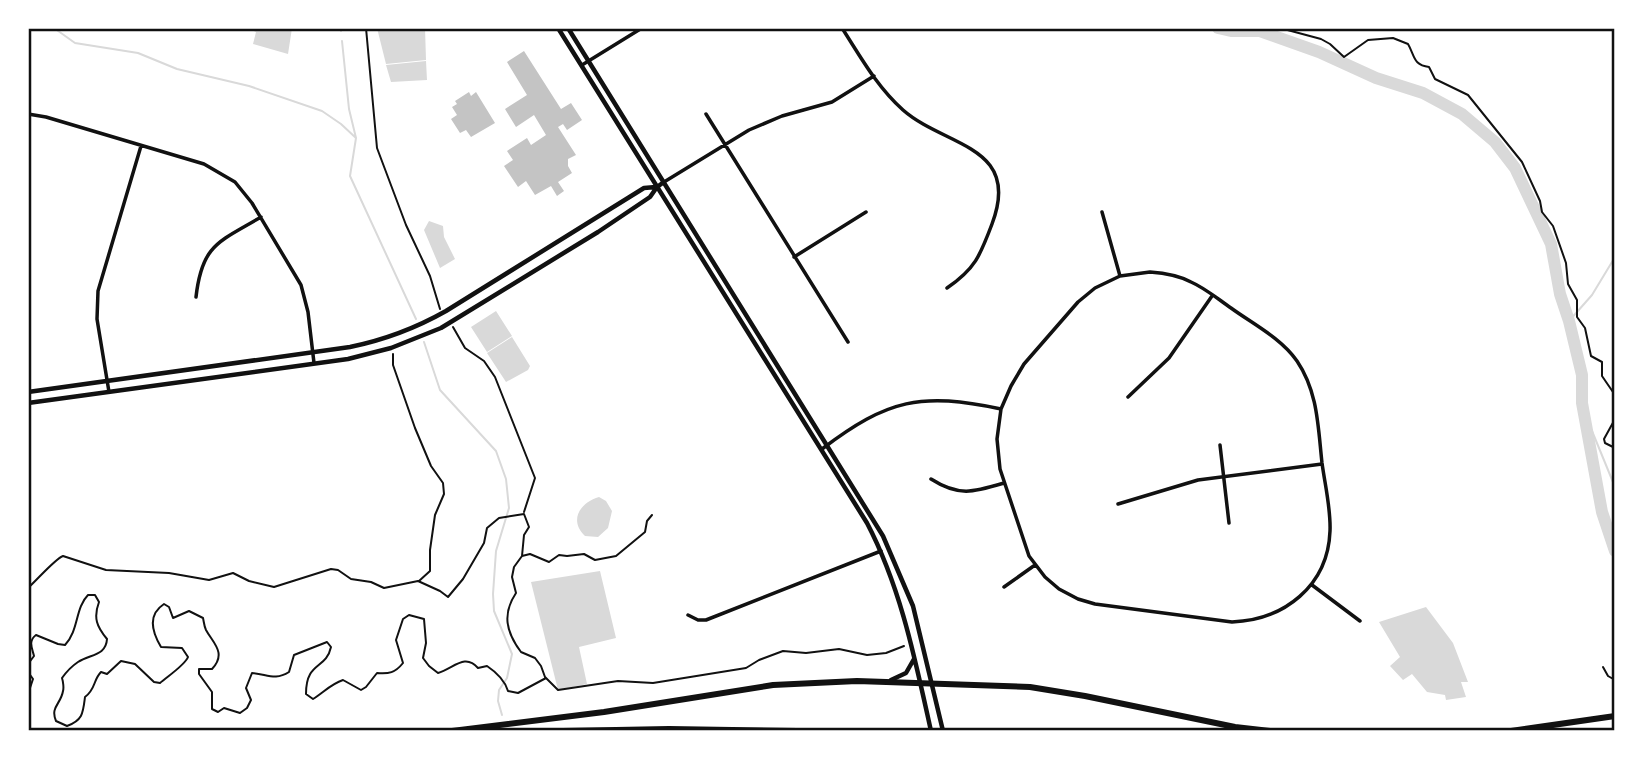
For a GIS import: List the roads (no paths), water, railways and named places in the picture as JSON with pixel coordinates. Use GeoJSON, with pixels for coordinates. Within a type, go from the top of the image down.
{"type":"FeatureCollection","features":[{"type":"Feature","properties":{"kind":"highway"},"geometry":{"type":"LineString","coordinates":[[452,731],[604,712],[773,685],[857,681],[1030,687],[1085,695],[1235,727],[1270,731]]}},
{"type":"Feature","properties":{"kind":"highway"},"geometry":{"type":"LineString","coordinates":[[1511,731],[1615,716]]}},
{"type":"Feature","properties":{"kind":"highway"},"geometry":{"type":"LineString","coordinates":[[563,731],[797,731]]}},
{"type":"Feature","properties":{"kind":"street"},"geometry":{"type":"LineString","coordinates":[[558,28],[867,523],[903,608],[931,731]]}},
{"type":"Feature","properties":{"kind":"street"},"geometry":{"type":"LineString","coordinates":[[568,28],[870,512],[893,555],[913,606],[943,731]]}},
{"type":"Feature","properties":{"kind":"street"},"geometry":{"type":"LineString","coordinates":[[582,65],[642,28]]}},
{"type":"Feature","properties":{"kind":"street"},"geometry":{"type":"LineString","coordinates":[[842,28],[891,98],[913,118],[977,151],[991,166],[996,179],[999,205],[980,256],[968,273],[947,288]]}},
{"type":"Feature","properties":{"kind":"street"},"geometry":{"type":"LineString","coordinates":[[28,403],[361,356],[391,348],[441,328],[602,229],[650,197],[657,187],[724,145],[772,119],[832,102],[874,76]]}},
{"type":"Feature","properties":{"kind":"street"},"geometry":{"type":"LineString","coordinates":[[28,114],[204,164],[220,172],[240,188],[261,217],[301,285],[308,312],[314,363]]}},
{"type":"Feature","properties":{"kind":"street"},"geometry":{"type":"LineString","coordinates":[[706,114],[848,342]]}},
{"type":"Feature","properties":{"kind":"street"},"geometry":{"type":"LineString","coordinates":[[109,392],[97,319],[98,291],[141,145]]}},
{"type":"Feature","properties":{"kind":"street"},"geometry":{"type":"LineString","coordinates":[[28,392],[373,342],[442,313],[644,188],[657,187]]}},
{"type":"Feature","properties":{"kind":"street"},"geometry":{"type":"LineString","coordinates":[[794,257],[866,212]]}},
{"type":"Feature","properties":{"kind":"street"},"geometry":{"type":"LineString","coordinates":[[1102,212],[1120,276]]}},
{"type":"Feature","properties":{"kind":"street"},"geometry":{"type":"LineString","coordinates":[[196,297],[199,272],[210,251],[220,241],[261,217]]}},
{"type":"Feature","properties":{"kind":"street"},"geometry":{"type":"LineString","coordinates":[[1150,272],[1171,275],[1193,283],[1277,341],[1296,361],[1307,378],[1314,398],[1330,520],[1329,544],[1322,568],[1312,585],[1299,598],[1277,612],[1251,621],[1232,622],[1086,602],[1053,584],[1035,565],[1024,544],[998,456],[1001,409],[1017,374],[1078,302],[1095,288],[1120,276],[1150,272]]}},
{"type":"Feature","properties":{"kind":"street"},"geometry":{"type":"LineString","coordinates":[[1128,397],[1169,358],[1212,296]]}},
{"type":"Feature","properties":{"kind":"street"},"geometry":{"type":"LineString","coordinates":[[822,449],[873,416],[907,403],[930,399],[950,400],[1001,409]]}},
{"type":"Feature","properties":{"kind":"street"},"geometry":{"type":"LineString","coordinates":[[1220,445],[1229,523]]}},
{"type":"Feature","properties":{"kind":"street"},"geometry":{"type":"LineString","coordinates":[[1118,504],[1190,482],[1322,464]]}},
{"type":"Feature","properties":{"kind":"street"},"geometry":{"type":"LineString","coordinates":[[931,479],[948,489],[967,492],[1004,483]]}},
{"type":"Feature","properties":{"kind":"street"},"geometry":{"type":"LineString","coordinates":[[688,615],[698,620],[706,620],[881,551]]}},
{"type":"Feature","properties":{"kind":"street"},"geometry":{"type":"LineString","coordinates":[[1003,587],[1035,565]]}},
{"type":"Feature","properties":{"kind":"street"},"geometry":{"type":"LineString","coordinates":[[1312,585],[1360,621]]}},
{"type":"Feature","properties":{"kind":"street"},"geometry":{"type":"LineString","coordinates":[[883,683],[900,677],[911,667],[914,658]]}},
{"type":"Feature","properties":{"kind":"waterway"},"geometry":{"type":"LineString","coordinates":[[54,28],[75,43],[138,53],[177,69],[249,86],[322,111],[356,138]]}},
{"type":"Feature","properties":{"kind":"waterway"},"geometry":{"type":"LineString","coordinates":[[1218,28],[1260,31],[1319,52],[1376,78],[1423,93],[1462,114],[1495,142],[1515,168],[1551,244],[1560,294],[1582,375],[1582,403],[1602,512],[1615,551]]}},
{"type":"Feature","properties":{"kind":"waterway"},"geometry":{"type":"LineString","coordinates":[[342,41],[349,109],[356,138],[350,176],[416,319]]}},
{"type":"Feature","properties":{"kind":"waterway"},"geometry":{"type":"LineString","coordinates":[[1569,321],[1592,295],[1615,257]]}},
{"type":"Feature","properties":{"kind":"waterway"},"geometry":{"type":"LineString","coordinates":[[424,342],[440,390],[496,451],[506,479],[509,508],[496,551],[493,594],[494,611],[512,654],[507,678],[499,690],[498,701],[502,715]]}},
{"type":"Feature","properties":{"kind":"waterway"},"geometry":{"type":"LineString","coordinates":[[1587,430],[1592,431],[1615,487]]}}]}
